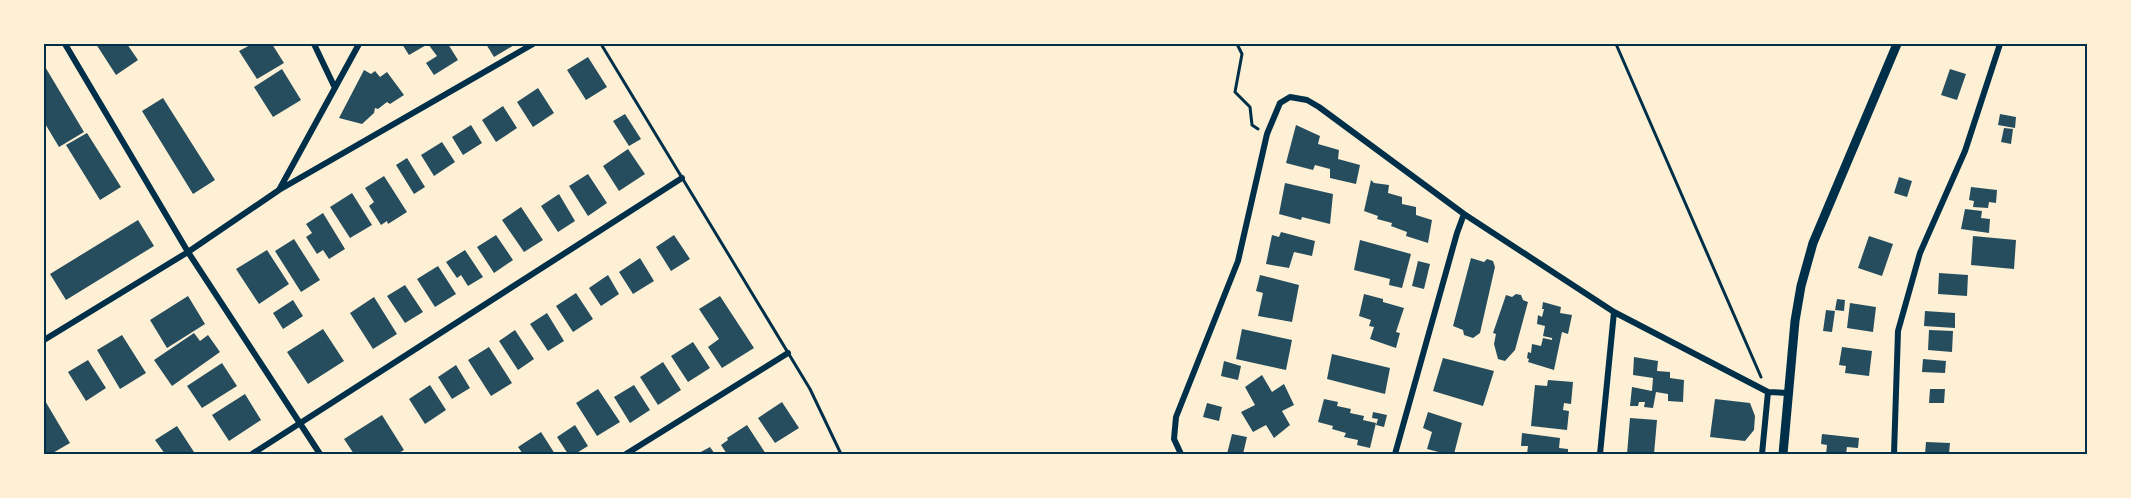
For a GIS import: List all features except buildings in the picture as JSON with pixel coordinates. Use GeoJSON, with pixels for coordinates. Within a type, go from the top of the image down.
{"type":"FeatureCollection","features":[{"type":"Feature","properties":{"kind":"main road"},"geometry":{"type":"LineString","coordinates":[[1783,454],[1799,298],[1813,243],[1897,44]]}},
{"type":"Feature","properties":{"kind":"street"},"geometry":{"type":"LineString","coordinates":[[65,44],[188,252],[320,454]]}},
{"type":"Feature","properties":{"kind":"street"},"geometry":{"type":"LineString","coordinates":[[314,44],[335,88]]}},
{"type":"Feature","properties":{"kind":"street"},"geometry":{"type":"LineString","coordinates":[[279,190],[359,44]]}},
{"type":"Feature","properties":{"kind":"street"},"geometry":{"type":"LineString","coordinates":[[44,340],[188,252],[279,190],[533,44]]}},
{"type":"Feature","properties":{"kind":"street"},"geometry":{"type":"LineString","coordinates":[[1894,454],[1898,331],[1920,252],[1965,151],[2000,44]]}},
{"type":"Feature","properties":{"kind":"street"},"geometry":{"type":"LineString","coordinates":[[1181,454],[1174,439],[1176,417],[1238,261],[1267,134],[1280,103],[1290,97],[1307,100],[1319,107],[1464,214],[1614,312],[1768,392],[1789,393]]}},
{"type":"Feature","properties":{"kind":"street"},"geometry":{"type":"LineString","coordinates":[[252,454],[682,178]]}},
{"type":"Feature","properties":{"kind":"street"},"geometry":{"type":"LineString","coordinates":[[1395,454],[1464,214]]}},
{"type":"Feature","properties":{"kind":"street"},"geometry":{"type":"LineString","coordinates":[[1600,454],[1614,312]]}},
{"type":"Feature","properties":{"kind":"street"},"geometry":{"type":"LineString","coordinates":[[626,454],[788,353]]}},
{"type":"Feature","properties":{"kind":"street"},"geometry":{"type":"LineString","coordinates":[[1762,454],[1768,392]]}},
{"type":"Feature","properties":{"kind":"lane"},"geometry":{"type":"LineString","coordinates":[[601,44],[810,389],[841,454]]}},
{"type":"Feature","properties":{"kind":"path"},"geometry":{"type":"LineString","coordinates":[[1237,44],[1242,54],[1235,92],[1250,107],[1252,125],[1267,134]]}},
{"type":"Feature","properties":{"kind":"path"},"geometry":{"type":"LineString","coordinates":[[1616,44],[1768,392]]}}]}
